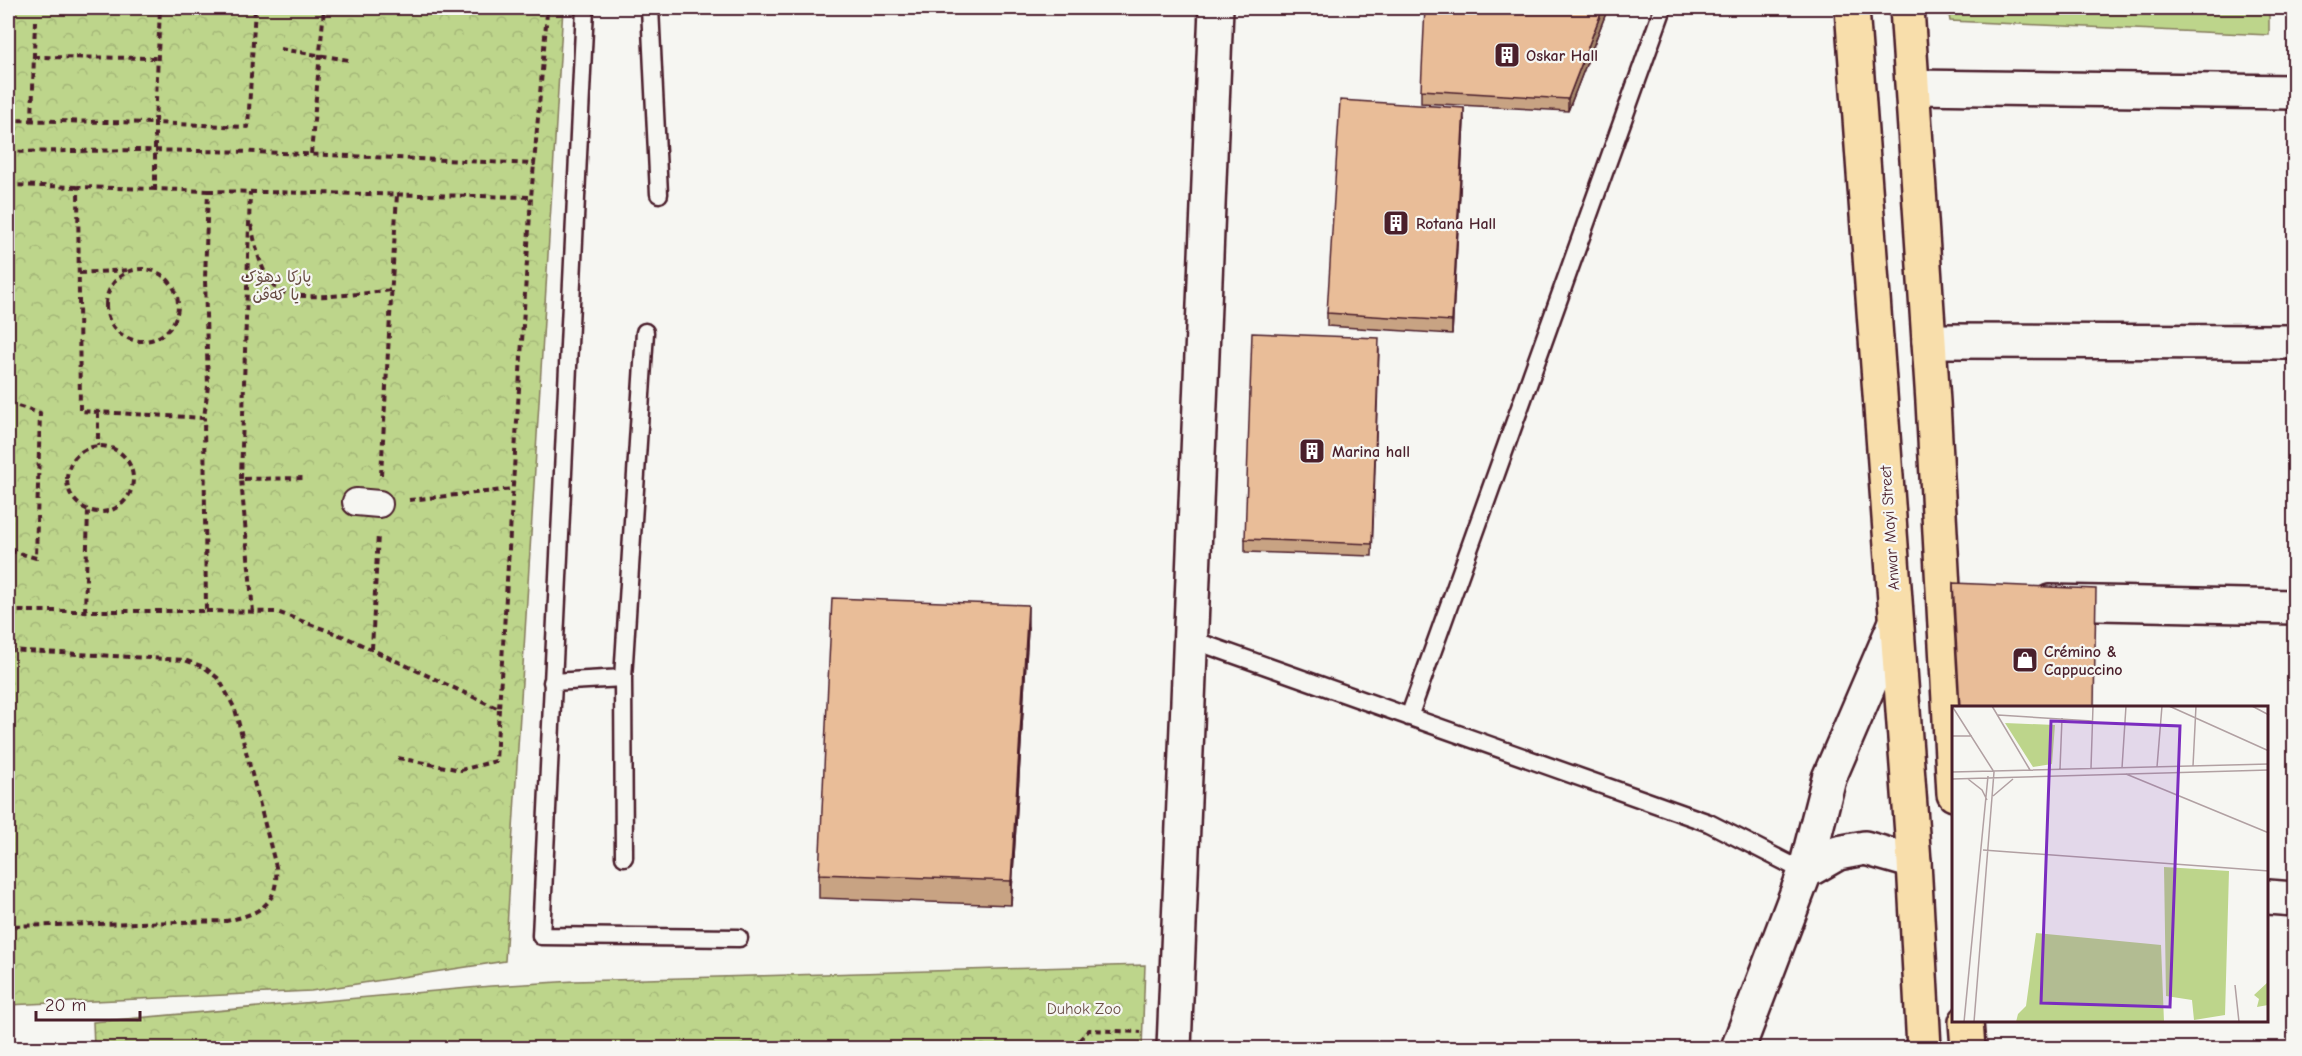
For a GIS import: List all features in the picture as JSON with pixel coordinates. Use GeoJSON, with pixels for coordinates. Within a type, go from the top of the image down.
{"type":"FeatureCollection","features":[{"type":"Feature","properties":{"kind":"main road","name":"Anwar Mayi Street"},"geometry":{"type":"LineString","coordinates":[[1852,8],[1914,862],[1924,1048]]}},
{"type":"Feature","properties":{"kind":"main road"},"geometry":{"type":"LineString","coordinates":[[1907,8],[1929,341],[1952,755]]}},
{"type":"Feature","properties":{"kind":"main road"},"geometry":{"type":"LineString","coordinates":[[1966,1023],[1968,1048]]}},
{"type":"Feature","properties":{"kind":"street"},"geometry":{"type":"LineString","coordinates":[[1174,1041],[1216,8]]}},
{"type":"Feature","properties":{"kind":"street"},"geometry":{"type":"LineString","coordinates":[[1912,87],[2295,92]]}},
{"type":"Feature","properties":{"kind":"street"},"geometry":{"type":"LineString","coordinates":[[1929,341],[2295,342]]}},
{"type":"Feature","properties":{"kind":"street"},"geometry":{"type":"LineString","coordinates":[[1944,600],[1979,600]]}},
{"type":"Feature","properties":{"kind":"street"},"geometry":{"type":"LineString","coordinates":[[2025,601],[2295,607]]}},
{"type":"Feature","properties":{"kind":"street"},"geometry":{"type":"LineString","coordinates":[[1738,1048],[1805,872],[1829,778],[1896,622]]}},
{"type":"Feature","properties":{"kind":"street"},"geometry":{"type":"LineString","coordinates":[[1805,872],[1838,853],[1865,848],[1914,862]]}},
{"type":"Feature","properties":{"kind":"street"},"geometry":{"type":"LineString","coordinates":[[2269,897],[2295,899]]}},
{"type":"Feature","properties":{"kind":"lane"},"geometry":{"type":"LineString","coordinates":[[585,8],[541,936],[739,938]]}},
{"type":"Feature","properties":{"kind":"lane"},"geometry":{"type":"LineString","coordinates":[[650,8],[659,194]]}},
{"type":"Feature","properties":{"kind":"lane"},"geometry":{"type":"LineString","coordinates":[[1409,717],[1663,8]]}},
{"type":"Feature","properties":{"kind":"lane"},"geometry":{"type":"LineString","coordinates":[[624,857],[623,678],[645,332]]}},
{"type":"Feature","properties":{"kind":"lane"},"geometry":{"type":"LineString","coordinates":[[1190,639],[1709,823],[1805,872]]}},
{"type":"Feature","properties":{"kind":"lane"},"geometry":{"type":"LineString","coordinates":[[552,682],[623,678]]}},
{"type":"Feature","properties":{"kind":"path"},"geometry":{"type":"LineString","coordinates":[[155,189],[154,150],[160,8]]}},
{"type":"Feature","properties":{"kind":"path"},"geometry":{"type":"LineString","coordinates":[[8,120],[248,127],[255,8]]}},
{"type":"Feature","properties":{"kind":"path"},"geometry":{"type":"LineString","coordinates":[[311,154],[324,8]]}},
{"type":"Feature","properties":{"kind":"path"},"geometry":{"type":"LineString","coordinates":[[398,758],[461,770],[495,761],[531,197],[547,13],[493,8]]}},
{"type":"Feature","properties":{"kind":"path"},"geometry":{"type":"LineString","coordinates":[[32,121],[35,21]]}},
{"type":"Feature","properties":{"kind":"path"},"geometry":{"type":"LineString","coordinates":[[279,50],[349,60]]}},
{"type":"Feature","properties":{"kind":"path"},"geometry":{"type":"LineString","coordinates":[[34,57],[158,58]]}},
{"type":"Feature","properties":{"kind":"path"},"geometry":{"type":"LineString","coordinates":[[8,152],[154,150],[534,164]]}},
{"type":"Feature","properties":{"kind":"path"},"geometry":{"type":"LineString","coordinates":[[8,185],[531,197]]}},
{"type":"Feature","properties":{"kind":"path"},"geometry":{"type":"LineString","coordinates":[[78,187],[80,411],[204,418]]}},
{"type":"Feature","properties":{"kind":"path"},"geometry":{"type":"LineString","coordinates":[[206,612],[204,418],[208,386],[205,279],[208,191]]}},
{"type":"Feature","properties":{"kind":"path"},"geometry":{"type":"LineString","coordinates":[[250,192],[241,479],[253,612]]}},
{"type":"Feature","properties":{"kind":"path"},"geometry":{"type":"LineString","coordinates":[[372,650],[367,503],[391,290],[396,194]]}},
{"type":"Feature","properties":{"kind":"path"},"geometry":{"type":"LineString","coordinates":[[249,219],[263,271],[281,292],[307,296],[367,294],[391,290]]}},
{"type":"Feature","properties":{"kind":"path"},"geometry":{"type":"LineString","coordinates":[[79,273],[139,269],[151,269],[162,274],[177,294],[176,319],[169,330],[147,341],[123,336],[109,319],[106,308],[107,296],[119,277],[139,269]]}},
{"type":"Feature","properties":{"kind":"path"},"geometry":{"type":"LineString","coordinates":[[8,403],[40,413],[36,558],[8,550]]}},
{"type":"Feature","properties":{"kind":"path"},"geometry":{"type":"LineString","coordinates":[[98,412],[98,446]]}},
{"type":"Feature","properties":{"kind":"path"},"geometry":{"type":"LineString","coordinates":[[98,446],[114,449],[124,456],[133,476],[128,498],[110,512],[88,511],[78,506],[67,487],[66,477],[75,456],[83,450],[98,446]]}},
{"type":"Feature","properties":{"kind":"path"},"geometry":{"type":"LineString","coordinates":[[241,479],[307,478]]}},
{"type":"Feature","properties":{"kind":"path"},"geometry":{"type":"LineString","coordinates":[[367,503],[513,489]]}},
{"type":"Feature","properties":{"kind":"path"},"geometry":{"type":"LineString","coordinates":[[85,612],[88,511]]}},
{"type":"Feature","properties":{"kind":"path"},"geometry":{"type":"LineString","coordinates":[[8,611],[277,612],[345,637],[499,709]]}},
{"type":"Feature","properties":{"kind":"path"},"geometry":{"type":"LineString","coordinates":[[8,650],[184,660],[204,667],[219,679],[235,709],[276,867],[278,883],[274,895],[252,916],[226,921],[8,926]]}},
{"type":"Feature","properties":{"kind":"path"},"geometry":{"type":"LineString","coordinates":[[1072,1048],[1089,1030],[1174,1041]]}},
{"type":"Feature","properties":{"kind":"green space","name":"پاركا دهۆک يا كەڤن"},"geometry":{"type":"Polygon","coordinates":[[[8,8],[563,8],[505,961],[311,991],[8,1005],[8,8]]]}},
{"type":"Feature","properties":{"kind":"green space"},"geometry":{"type":"Polygon","coordinates":[[[1948,8],[2269,8],[2269,35],[1950,21],[1948,8]]]}},
{"type":"Feature","properties":{"kind":"green space","name":"Duhok Zoo"},"geometry":{"type":"Polygon","coordinates":[[[1145,965],[1142,1048],[94,1048],[93,1022],[491,986],[575,981],[1145,965]]]}},
{"type":"Feature","properties":{"kind":"building","name":"Oskar Hall"},"geometry":{"type":"Polygon","coordinates":[[[1425,8],[1603,8],[1568,99],[1421,90],[1425,8]]]}},
{"type":"Feature","properties":{"kind":"building","name":"Rotana Hall"},"geometry":{"type":"Polygon","coordinates":[[[1340,100],[1464,108],[1452,321],[1327,313],[1340,100]]]}},
{"type":"Feature","properties":{"kind":"building","name":"Marina hall"},"geometry":{"type":"Polygon","coordinates":[[[1252,333],[1379,338],[1372,544],[1245,539],[1252,333]]]}},
{"type":"Feature","properties":{"kind":"building","name":"Crémino & Cappuccino"},"geometry":{"type":"Polygon","coordinates":[[[1953,583],[2096,589],[2094,706],[1960,706],[1953,583]]]}},
{"type":"Feature","properties":{"kind":"building"},"geometry":{"type":"Polygon","coordinates":[[[832,598],[1028,605],[1011,881],[819,874],[832,598]]]}},
{"type":"Feature","properties":{"kind":"place","name":"Oskar Hall"},"geometry":{"type":"Point","coordinates":[1507,55]}},
{"type":"Feature","properties":{"kind":"place","name":"Rotana Hall"},"geometry":{"type":"Point","coordinates":[1396,223]}},
{"type":"Feature","properties":{"kind":"place","name":"Marina hall"},"geometry":{"type":"Point","coordinates":[1312,451]}},
{"type":"Feature","properties":{"kind":"place","name":"Crémino & Cappuccino"},"geometry":{"type":"Point","coordinates":[2025,660]}}]}
